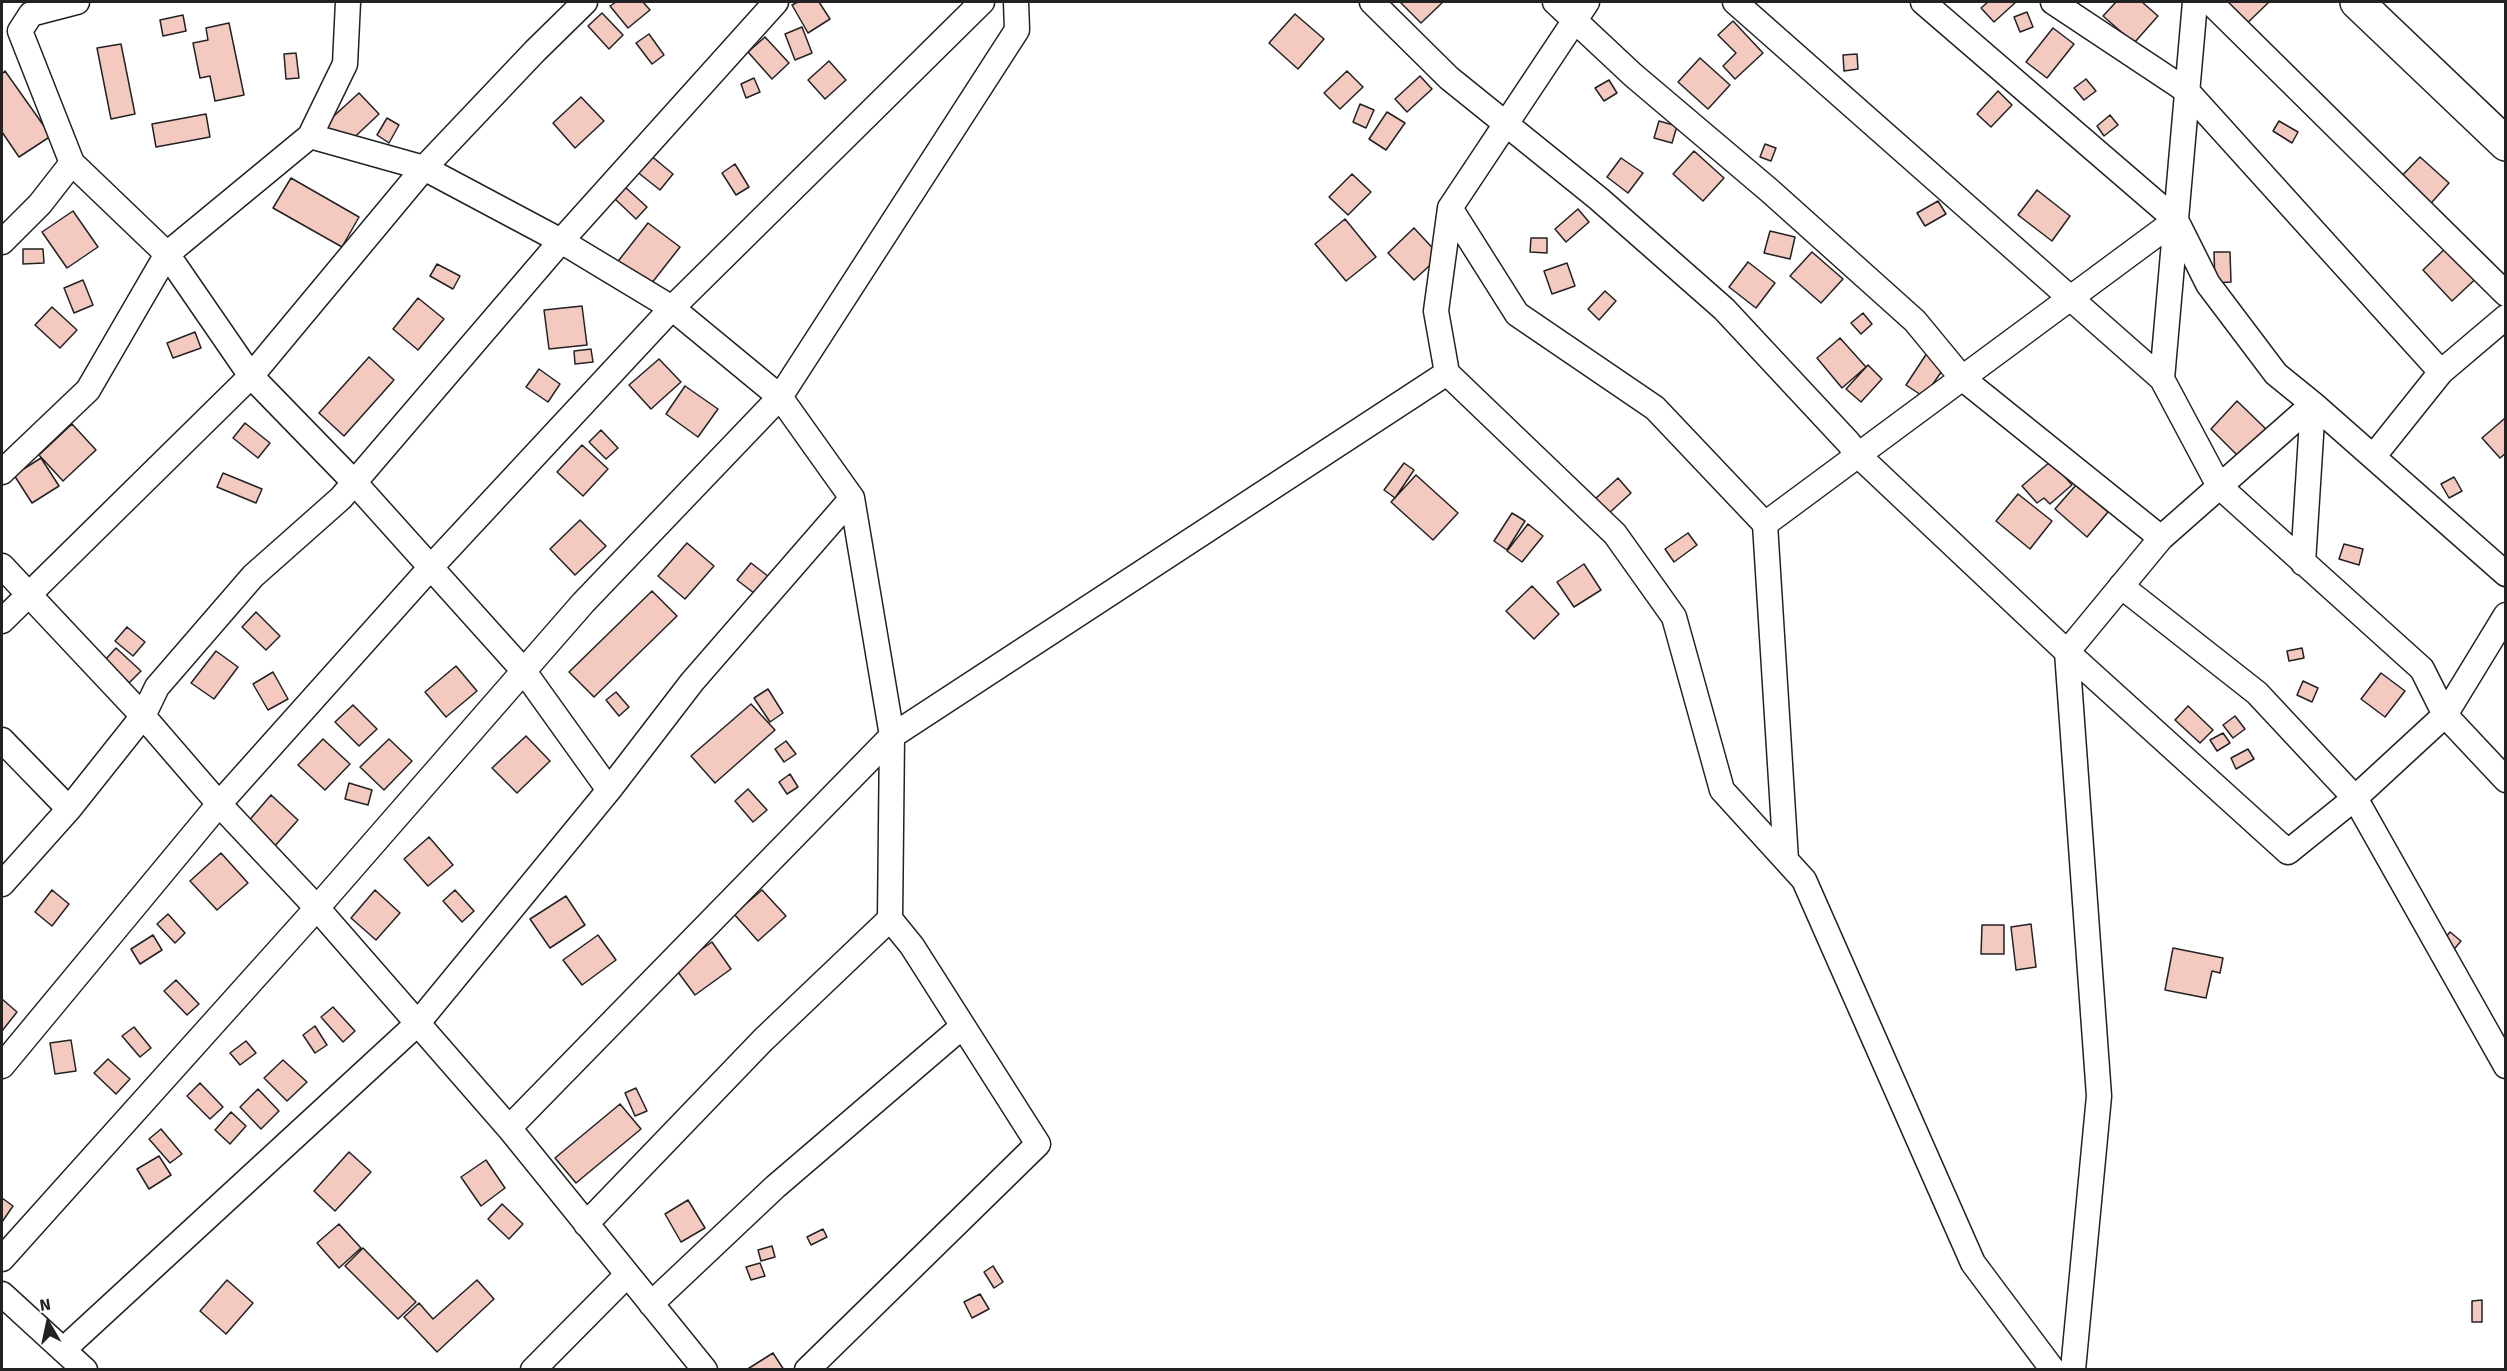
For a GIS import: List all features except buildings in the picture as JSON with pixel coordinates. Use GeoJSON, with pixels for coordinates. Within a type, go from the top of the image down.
{"type":"FeatureCollection","features":[{"type":"Feature","properties":{"kind":"highway"},"geometry":{"type":"LineString","coordinates":[[2357,2],[2505,144]]}},
{"type":"Feature","properties":{"kind":"street"},"geometry":{"type":"LineString","coordinates":[[77,2],[31,14],[20,31],[72,163],[167,254],[251,376],[354,482],[523,670],[609,790]]}},
{"type":"Feature","properties":{"kind":"street"},"geometry":{"type":"LineString","coordinates":[[2,472],[88,390],[167,254],[310,136],[345,64],[348,2]]}},
{"type":"Feature","properties":{"kind":"street"},"geometry":{"type":"LineString","coordinates":[[2,621],[251,376],[424,168],[585,2]]}},
{"type":"Feature","properties":{"kind":"street"},"geometry":{"type":"LineString","coordinates":[[2,884],[69,810],[143,716],[157,687],[253,576],[341,498],[561,241],[776,2]]}},
{"type":"Feature","properties":{"kind":"street"},"geometry":{"type":"LineString","coordinates":[[2,1066],[219,804],[431,567],[672,308],[982,2]]}},
{"type":"Feature","properties":{"kind":"street"},"geometry":{"type":"LineString","coordinates":[[2,1259],[317,908],[583,603],[780,398],[1017,30],[1016,2]]}},
{"type":"Feature","properties":{"kind":"street"},"geometry":{"type":"LineString","coordinates":[[1372,2],[1449,78],[1599,199],[1724,309],[1858,455],[2067,652],[2288,852],[2355,798],[2445,715],[2505,615]]}},
{"type":"Feature","properties":{"kind":"street"},"geometry":{"type":"LineString","coordinates":[[1555,2],[1581,11],[1633,75],[1770,191],[1915,321],[1962,378],[2161,538]]}},
{"type":"Feature","properties":{"kind":"street"},"geometry":{"type":"LineString","coordinates":[[1735,2],[2162,379],[2219,486],[2422,669],[2445,715],[2505,780]]}},
{"type":"Feature","properties":{"kind":"street"},"geometry":{"type":"LineString","coordinates":[[1923,2],[2176,220],[2208,284],[2276,374],[2505,574]]}},
{"type":"Feature","properties":{"kind":"street"},"geometry":{"type":"LineString","coordinates":[[2053,2],[2187,91],[2441,372]]}},
{"type":"Feature","properties":{"kind":"street"},"geometry":{"type":"LineString","coordinates":[[2162,379],[2195,2]]}},
{"type":"Feature","properties":{"kind":"street"},"geometry":{"type":"LineString","coordinates":[[2210,2],[2505,294]]}},
{"type":"Feature","properties":{"kind":"street"},"geometry":{"type":"LineString","coordinates":[[1581,11],[1450,208],[1436,312],[1447,373],[1615,534],[1674,616],[1722,790],[1804,879],[1973,1263],[2053,1370]]}},
{"type":"Feature","properties":{"kind":"street"},"geometry":{"type":"LineString","coordinates":[[310,136],[424,168],[561,241],[672,308],[780,398],[852,498],[892,736],[890,919],[912,946],[1038,1144],[807,1370]]}},
{"type":"Feature","properties":{"kind":"street"},"geometry":{"type":"LineString","coordinates":[[2,242],[40,204],[72,163]]}},
{"type":"Feature","properties":{"kind":"street"},"geometry":{"type":"LineString","coordinates":[[1450,208],[1517,314],[1655,408],[1765,524],[1786,860]]}},
{"type":"Feature","properties":{"kind":"street"},"geometry":{"type":"LineString","coordinates":[[1765,524],[2176,220]]}},
{"type":"Feature","properties":{"kind":"street"},"geometry":{"type":"LineString","coordinates":[[2373,458],[2441,372],[2505,316]]}},
{"type":"Feature","properties":{"kind":"street"},"geometry":{"type":"LineString","coordinates":[[509,1128],[892,736],[1447,373]]}},
{"type":"Feature","properties":{"kind":"street"},"geometry":{"type":"LineString","coordinates":[[2073,1370],[2099,1096],[2067,652],[2161,538],[2313,404]]}},
{"type":"Feature","properties":{"kind":"street"},"geometry":{"type":"LineString","coordinates":[[2303,563],[2313,404]]}},
{"type":"Feature","properties":{"kind":"street"},"geometry":{"type":"LineString","coordinates":[[63,1350],[417,1024],[609,790],[692,682],[852,498]]}},
{"type":"Feature","properties":{"kind":"street"},"geometry":{"type":"LineString","coordinates":[[2,566],[143,716],[219,804],[317,908],[509,1128],[700,1367]]}},
{"type":"Feature","properties":{"kind":"street"},"geometry":{"type":"LineString","coordinates":[[2121,586],[2257,693],[2355,798],[2505,1066]]}},
{"type":"Feature","properties":{"kind":"street"},"geometry":{"type":"LineString","coordinates":[[2,740],[69,810]]}},
{"type":"Feature","properties":{"kind":"street"},"geometry":{"type":"LineString","coordinates":[[586,1224],[763,1040],[890,919]]}},
{"type":"Feature","properties":{"kind":"street"},"geometry":{"type":"LineString","coordinates":[[651,1304],[775,1187],[963,1026]]}},
{"type":"Feature","properties":{"kind":"street"},"geometry":{"type":"LineString","coordinates":[[533,1370],[626,1275]]}},
{"type":"Feature","properties":{"kind":"street"},"geometry":{"type":"LineString","coordinates":[[2,1294],[85,1370]]}}]}
